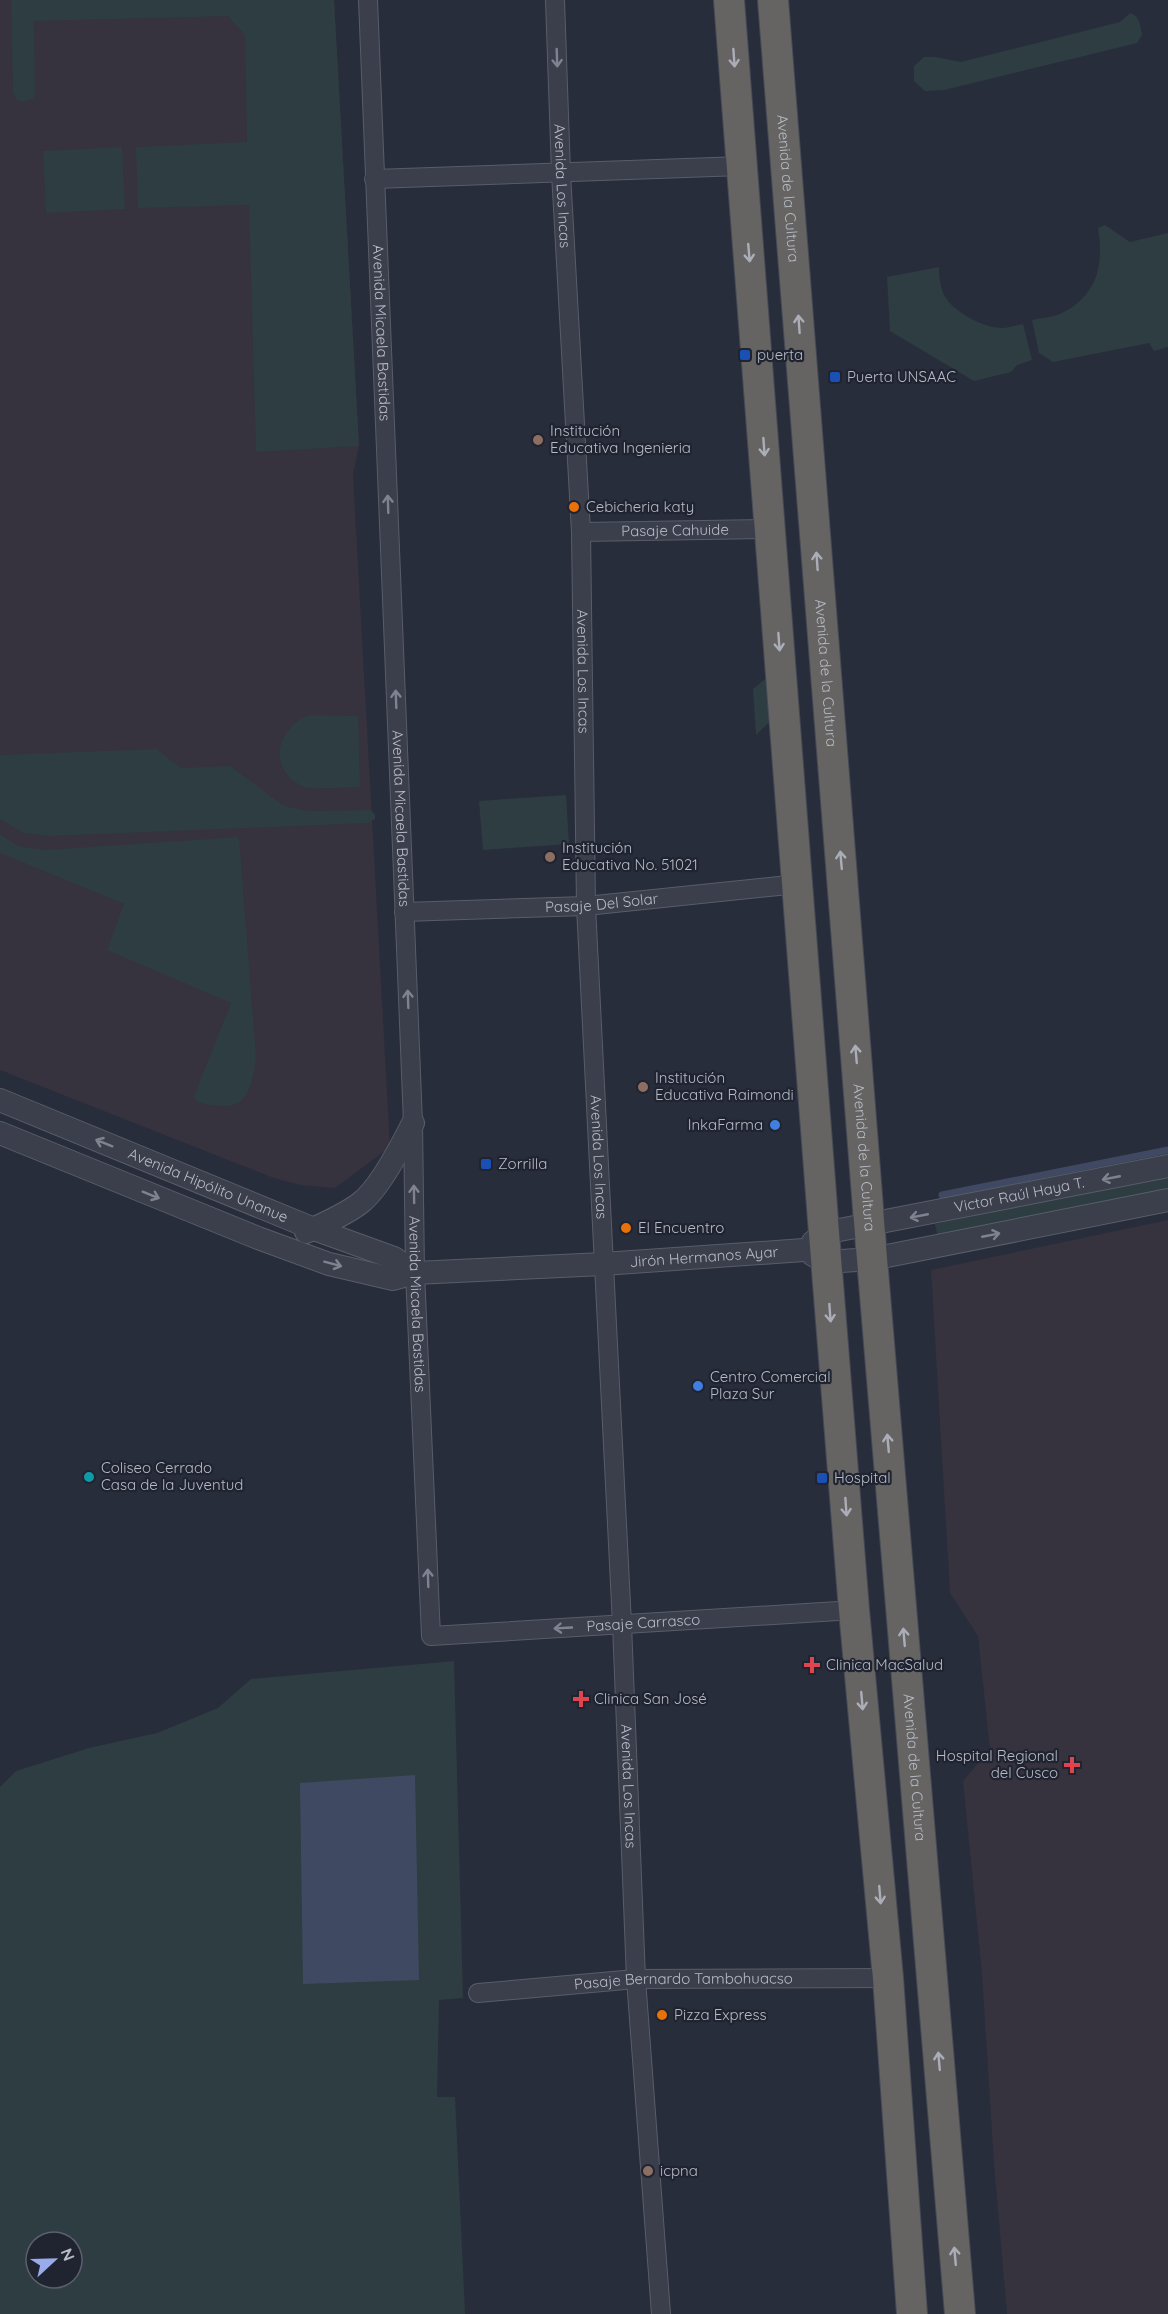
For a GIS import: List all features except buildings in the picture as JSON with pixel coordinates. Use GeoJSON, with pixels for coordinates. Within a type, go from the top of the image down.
{"type":"FeatureCollection","features":[{"type":"Feature","properties":{"kind":"highway"},"geometry":{"type":"LineString","coordinates":[[729,0],[798,884],[818,1249],[888,1978],[912,2314]]}},
{"type":"Feature","properties":{"kind":"highway","name":"Avenida de la Cultura"},"geometry":{"type":"LineString","coordinates":[[773,0],[869,1225],[960,2314]]}},
{"type":"Feature","properties":{"kind":"street","name":"Avenida Micaela Bastidas"},"geometry":{"type":"LineString","coordinates":[[368,0],[413,1123],[415,1273],[431,1636]]}},
{"type":"Feature","properties":{"kind":"street","name":"Avenida Los Incas"},"geometry":{"type":"LineString","coordinates":[[555,0],[561,172],[581,532],[586,906],[622,1624],[636,1978],[661,2314]]}},
{"type":"Feature","properties":{"kind":"street"},"geometry":{"type":"LineString","coordinates":[[374,179],[742,166]]}},
{"type":"Feature","properties":{"kind":"street","name":"Pasaje Cahuide"},"geometry":{"type":"LineString","coordinates":[[581,532],[770,529]]}},
{"type":"Feature","properties":{"kind":"street","name":"Pasaje Del Solar"},"geometry":{"type":"LineString","coordinates":[[404,912],[586,906],[798,884]]}},
{"type":"Feature","properties":{"kind":"street","name":"Avenida Hipólito Unanue"},"geometry":{"type":"LineString","coordinates":[[0,1100],[314,1229],[394,1258],[415,1273]]}},
{"type":"Feature","properties":{"kind":"street"},"geometry":{"type":"LineString","coordinates":[[278,1246],[360,1203],[370,1194],[400,1148],[413,1123]]}},
{"type":"Feature","properties":{"kind":"street","name":"Avenida Hipólito Unanue"},"geometry":{"type":"LineString","coordinates":[[0,1133],[278,1246],[330,1264],[393,1279],[415,1273],[603,1264]]}},
{"type":"Feature","properties":{"kind":"street","name":"Victor Raúl Haya T."},"geometry":{"type":"LineString","coordinates":[[818,1249],[869,1225],[1168,1166]]}},
{"type":"Feature","properties":{"kind":"street"},"geometry":{"type":"LineString","coordinates":[[818,1249],[872,1259],[1168,1200]]}},
{"type":"Feature","properties":{"kind":"street","name":"Jirón Hermanos Ayar"},"geometry":{"type":"LineString","coordinates":[[603,1264],[818,1249]]}},
{"type":"Feature","properties":{"kind":"street","name":"Pasaje Carrasco"},"geometry":{"type":"LineString","coordinates":[[431,1636],[854,1610]]}},
{"type":"Feature","properties":{"kind":"street","name":"Pasaje Bernardo Tambohuacso"},"geometry":{"type":"LineString","coordinates":[[478,1993],[636,1978],[888,1978]]}},
{"type":"Feature","properties":{"kind":"shaded area"},"geometry":{"type":"Polygon","coordinates":[[[0,0],[334,0],[359,446],[353,474],[390,1147],[335,1188],[301,1185],[274,1178],[0,1070],[0,0]]]}},
{"type":"Feature","properties":{"kind":"shaded area"},"geometry":{"type":"Polygon","coordinates":[[[11,0],[334,0],[359,446],[256,452],[249,205],[138,208],[136,147],[247,142],[245,35],[228,16],[34,21],[35,94],[33,99],[24,102],[17,100],[13,92],[11,0]]]}},
{"type":"Feature","properties":{"kind":"shaded area"},"geometry":{"type":"Polygon","coordinates":[[[1130,13],[1136,16],[1140,24],[1142,35],[1137,43],[944,90],[925,91],[914,81],[914,66],[924,57],[961,62],[1120,22],[1130,13]]]}},
{"type":"Feature","properties":{"kind":"shaded area"},"geometry":{"type":"Polygon","coordinates":[[[122,147],[125,209],[46,213],[43,151],[122,147]]]}},
{"type":"Feature","properties":{"kind":"shaded area"},"geometry":{"type":"Polygon","coordinates":[[[1105,225],[1130,242],[1168,233],[1168,347],[1154,351],[1149,343],[1053,362],[1039,353],[1032,320],[1060,314],[1075,305],[1091,287],[1099,265],[1098,228],[1105,225]]]}},
{"type":"Feature","properties":{"kind":"shaded area"},"geometry":{"type":"Polygon","coordinates":[[[939,267],[944,295],[962,313],[996,328],[1023,324],[1032,360],[1017,365],[1011,372],[974,381],[890,331],[887,277],[939,267]]]}},
{"type":"Feature","properties":{"kind":"shaded area"},"geometry":{"type":"Polygon","coordinates":[[[769,676],[772,719],[756,735],[753,689],[769,676]]]}},
{"type":"Feature","properties":{"kind":"shaded area"},"geometry":{"type":"Polygon","coordinates":[[[308,715],[358,716],[360,787],[308,788],[292,780],[284,771],[280,761],[282,740],[288,730],[308,715]]]}},
{"type":"Feature","properties":{"kind":"shaded area"},"geometry":{"type":"Polygon","coordinates":[[[157,749],[181,768],[230,766],[284,806],[309,811],[371,810],[375,819],[368,823],[49,836],[23,833],[0,819],[0,755],[157,749]]]}},
{"type":"Feature","properties":{"kind":"shaded area"},"geometry":{"type":"Polygon","coordinates":[[[566,795],[569,844],[483,850],[479,801],[566,795]]]}},
{"type":"Feature","properties":{"kind":"shaded area"},"geometry":{"type":"Polygon","coordinates":[[[0,834],[18,846],[44,850],[239,837],[256,1056],[248,1093],[242,1100],[225,1106],[213,1105],[197,1102],[194,1096],[231,1003],[107,950],[124,904],[0,853],[0,834]]]}},
{"type":"Feature","properties":{"kind":"shaded area"},"geometry":{"type":"Polygon","coordinates":[[[1168,1175],[1168,1193],[938,1238],[935,1224],[1168,1175]]]}},
{"type":"Feature","properties":{"kind":"shaded area","name":"Hospital Regional del Cusco"},"geometry":{"type":"Polygon","coordinates":[[[1168,1220],[1168,2314],[1007,2314],[994,2164],[982,1974],[963,1781],[990,1749],[978,1636],[950,1593],[931,1270],[1168,1220]]]}},
{"type":"Feature","properties":{"kind":"shaded area"},"geometry":{"type":"Polygon","coordinates":[[[454,1661],[463,1998],[439,2000],[437,2097],[455,2097],[465,2314],[0,2314],[0,1787],[16,1771],[89,1748],[157,1733],[218,1708],[251,1679],[454,1661]]]}},
{"type":"Feature","properties":{"kind":"water"},"geometry":{"type":"Polygon","coordinates":[[[415,1775],[419,1980],[303,1984],[300,1783],[415,1775]]]}},
{"type":"Feature","properties":{"kind":"waterway"},"geometry":{"type":"LineString","coordinates":[[942,1195],[1168,1150]]}},
{"type":"Feature","properties":{"kind":"place","name":"puerta"},"geometry":{"type":"Point","coordinates":[745,355]}},
{"type":"Feature","properties":{"kind":"place","name":"Puerta UNSAAC"},"geometry":{"type":"Point","coordinates":[835,377]}},
{"type":"Feature","properties":{"kind":"place","name":"Institución Educativa Ingenieria"},"geometry":{"type":"Point","coordinates":[538,440]}},
{"type":"Feature","properties":{"kind":"place","name":"Cebicheria katy"},"geometry":{"type":"Point","coordinates":[574,507]}},
{"type":"Feature","properties":{"kind":"place","name":"Institución Educativa No. 51021"},"geometry":{"type":"Point","coordinates":[550,857]}},
{"type":"Feature","properties":{"kind":"place","name":"Institución Educativa Raimondi"},"geometry":{"type":"Point","coordinates":[643,1087]}},
{"type":"Feature","properties":{"kind":"place","name":"InkaFarma"},"geometry":{"type":"Point","coordinates":[775,1125]}},
{"type":"Feature","properties":{"kind":"place","name":"Zorrilla"},"geometry":{"type":"Point","coordinates":[486,1164]}},
{"type":"Feature","properties":{"kind":"place","name":"El Encuentro"},"geometry":{"type":"Point","coordinates":[626,1228]}},
{"type":"Feature","properties":{"kind":"place","name":"Centro Comercial Plaza Sur"},"geometry":{"type":"Point","coordinates":[698,1386]}},
{"type":"Feature","properties":{"kind":"place","name":"Coliseo Cerrado Casa de la Juventud"},"geometry":{"type":"Point","coordinates":[89,1477]}},
{"type":"Feature","properties":{"kind":"place","name":"Hospital"},"geometry":{"type":"Point","coordinates":[822,1478]}},
{"type":"Feature","properties":{"kind":"place","name":"Clinica MacSalud"},"geometry":{"type":"Point","coordinates":[812,1665]}},
{"type":"Feature","properties":{"kind":"place","name":"Clinica San José"},"geometry":{"type":"Point","coordinates":[581,1699]}},
{"type":"Feature","properties":{"kind":"place","name":"Hospital Regional del Cusco"},"geometry":{"type":"Point","coordinates":[1072,1765]}},
{"type":"Feature","properties":{"kind":"place","name":"Pizza Express"},"geometry":{"type":"Point","coordinates":[662,2015]}},
{"type":"Feature","properties":{"kind":"place","name":"icpna"},"geometry":{"type":"Point","coordinates":[648,2171]}}]}
